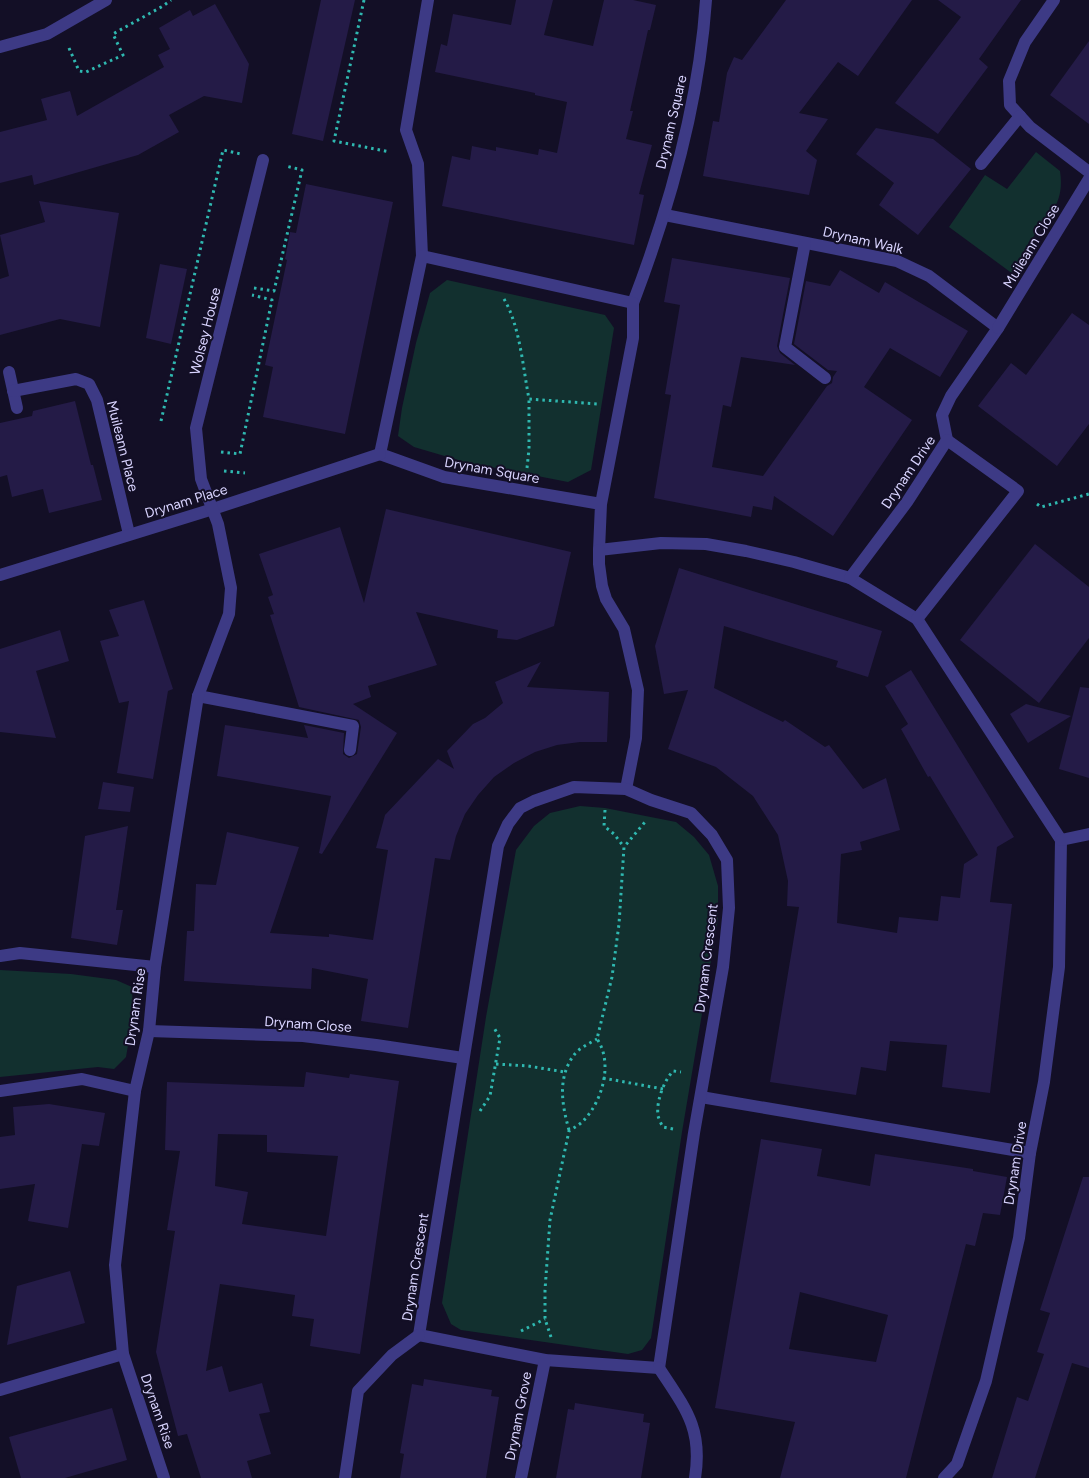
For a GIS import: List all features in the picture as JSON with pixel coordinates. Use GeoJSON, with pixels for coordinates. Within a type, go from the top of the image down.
{"type":"FeatureCollection","features":[{"type":"Feature","properties":{"kind":"street"},"geometry":{"type":"LineString","coordinates":[[0,47],[47,34],[106,0]]}},
{"type":"Feature","properties":{"kind":"street"},"geometry":{"type":"LineString","coordinates":[[380,454],[422,256],[418,164],[406,130],[428,0]]}},
{"type":"Feature","properties":{"kind":"street","name":"Drynam Square"},"geometry":{"type":"LineString","coordinates":[[380,454],[444,478],[601,504],[633,338],[633,303],[665,215],[687,125],[700,61],[706,0]]}},
{"type":"Feature","properties":{"kind":"street"},"geometry":{"type":"LineString","coordinates":[[1054,0],[1025,42],[1009,81],[1010,105],[1030,127],[1089,172]]}},
{"type":"Feature","properties":{"kind":"street"},"geometry":{"type":"LineString","coordinates":[[982,164],[1020,116]]}},
{"type":"Feature","properties":{"kind":"street","name":"Wolsey House"},"geometry":{"type":"LineString","coordinates":[[213,509],[201,479],[196,428],[263,160]]}},
{"type":"Feature","properties":{"kind":"street","name":"Muileann Close"},"geometry":{"type":"LineString","coordinates":[[998,328],[1089,179]]}},
{"type":"Feature","properties":{"kind":"street","name":"Drynam Walk"},"geometry":{"type":"LineString","coordinates":[[665,215],[898,261],[929,276],[998,328]]}},
{"type":"Feature","properties":{"kind":"street"},"geometry":{"type":"LineString","coordinates":[[805,242],[785,347],[826,378]]}},
{"type":"Feature","properties":{"kind":"street"},"geometry":{"type":"LineString","coordinates":[[422,256],[633,303]]}},
{"type":"Feature","properties":{"kind":"street"},"geometry":{"type":"LineString","coordinates":[[947,440],[942,416],[951,396],[998,328]]}},
{"type":"Feature","properties":{"kind":"street"},"geometry":{"type":"LineString","coordinates":[[9,372],[17,408]]}},
{"type":"Feature","properties":{"kind":"street","name":"Muileann Place"},"geometry":{"type":"LineString","coordinates":[[13,391],[76,379],[89,384],[97,400],[129,534]]}},
{"type":"Feature","properties":{"kind":"street","name":"Drynam Drive"},"geometry":{"type":"LineString","coordinates":[[850,578],[907,502],[947,440],[1018,491]]}},
{"type":"Feature","properties":{"kind":"street","name":"Drynam Place"},"geometry":{"type":"LineString","coordinates":[[0,575],[213,509],[380,454]]}},
{"type":"Feature","properties":{"kind":"street"},"geometry":{"type":"LineString","coordinates":[[917,619],[1018,491]]}},
{"type":"Feature","properties":{"kind":"street"},"geometry":{"type":"LineString","coordinates":[[601,504],[598,564],[602,586],[606,599],[624,629],[638,690],[636,738],[626,789]]}},
{"type":"Feature","properties":{"kind":"street","name":"Drynam Rise"},"geometry":{"type":"LineString","coordinates":[[164,1478],[123,1354],[115,1265],[135,1091],[149,1032],[156,968],[198,696],[229,614],[231,588],[218,524],[213,509]]}},
{"type":"Feature","properties":{"kind":"street"},"geometry":{"type":"LineString","coordinates":[[599,550],[660,543],[706,544],[794,562],[850,578],[917,619],[1062,840],[1089,834]]}},
{"type":"Feature","properties":{"kind":"street"},"geometry":{"type":"LineString","coordinates":[[198,696],[353,726],[350,750]]}},
{"type":"Feature","properties":{"kind":"street","name":"Drynam Crescent"},"geometry":{"type":"LineString","coordinates":[[574,787],[626,789],[651,800],[690,813],[712,835],[727,860],[729,908],[723,967],[694,1133],[659,1368],[548,1360],[419,1335],[498,846],[508,824],[520,808],[534,801],[574,787]]}},
{"type":"Feature","properties":{"kind":"street","name":"Drynam Drive"},"geometry":{"type":"LineString","coordinates":[[944,1478],[957,1464],[986,1381],[1019,1238],[1030,1153],[1044,1082],[1059,967],[1062,840]]}},
{"type":"Feature","properties":{"kind":"street"},"geometry":{"type":"LineString","coordinates":[[0,956],[20,952],[156,968]]}},
{"type":"Feature","properties":{"kind":"street","name":"Drynam Close"},"geometry":{"type":"LineString","coordinates":[[149,1032],[303,1036],[463,1058]]}},
{"type":"Feature","properties":{"kind":"street"},"geometry":{"type":"LineString","coordinates":[[0,1091],[82,1079],[135,1091]]}},
{"type":"Feature","properties":{"kind":"street"},"geometry":{"type":"LineString","coordinates":[[701,1097],[1030,1153]]}},
{"type":"Feature","properties":{"kind":"street"},"geometry":{"type":"LineString","coordinates":[[345,1478],[358,1392],[392,1355],[419,1335]]}},
{"type":"Feature","properties":{"kind":"street"},"geometry":{"type":"LineString","coordinates":[[0,1390],[123,1354]]}},
{"type":"Feature","properties":{"kind":"street","name":"Drynam Grove"},"geometry":{"type":"LineString","coordinates":[[521,1478],[548,1360]]}},
{"type":"Feature","properties":{"kind":"street"},"geometry":{"type":"LineString","coordinates":[[659,1368],[690,1416],[697,1443],[695,1478]]}},
{"type":"Feature","properties":{"kind":"path"},"geometry":{"type":"LineString","coordinates":[[68,46],[79,71],[86,72],[123,55],[114,34],[171,0]]}},
{"type":"Feature","properties":{"kind":"path"},"geometry":{"type":"LineString","coordinates":[[364,0],[334,142],[391,152]]}},
{"type":"Feature","properties":{"kind":"path"},"geometry":{"type":"LineString","coordinates":[[161,421],[223,150],[302,170],[274,291],[252,288],[250,295],[272,300],[240,454],[220,452],[219,461]]}},
{"type":"Feature","properties":{"kind":"path"},"geometry":{"type":"LineString","coordinates":[[505,273],[500,292],[510,310],[529,399],[529,449],[524,491]]}},
{"type":"Feature","properties":{"kind":"path"},"geometry":{"type":"LineString","coordinates":[[529,399],[621,407]]}},
{"type":"Feature","properties":{"kind":"path"},"geometry":{"type":"LineString","coordinates":[[221,470],[247,473]]}},
{"type":"Feature","properties":{"kind":"path"},"geometry":{"type":"LineString","coordinates":[[1018,491],[1041,507],[1089,494]]}},
{"type":"Feature","properties":{"kind":"path"},"geometry":{"type":"LineString","coordinates":[[606,788],[604,826],[614,834],[624,847]]}},
{"type":"Feature","properties":{"kind":"path"},"geometry":{"type":"LineString","coordinates":[[548,1360],[554,1344],[545,1319],[550,1220],[569,1130],[562,1105],[562,1087],[565,1072],[574,1054],[597,1039],[612,977],[619,924],[624,847],[650,817],[651,800]]}},
{"type":"Feature","properties":{"kind":"path"},"geometry":{"type":"LineString","coordinates":[[569,1130],[584,1121],[592,1111],[600,1094],[606,1059],[602,1046],[597,1039]]}},
{"type":"Feature","properties":{"kind":"path"},"geometry":{"type":"LineString","coordinates":[[496,1064],[528,1066],[565,1072]]}},
{"type":"Feature","properties":{"kind":"path"},"geometry":{"type":"LineString","coordinates":[[694,1133],[663,1127],[658,1116],[666,1079],[673,1071],[704,1076]]}},
{"type":"Feature","properties":{"kind":"path"},"geometry":{"type":"LineString","coordinates":[[603,1078],[663,1089]]}},
{"type":"Feature","properties":{"kind":"green space"},"geometry":{"type":"Polygon","coordinates":[[[1036,152],[1060,171],[1060,192],[1054,208],[1028,244],[1013,274],[949,227],[985,175],[1007,189],[1036,152]]]}},
{"type":"Feature","properties":{"kind":"green space"},"geometry":{"type":"Polygon","coordinates":[[[447,280],[605,315],[614,328],[591,470],[568,482],[465,462],[414,447],[398,436],[416,343],[430,293],[447,280]]]}},
{"type":"Feature","properties":{"kind":"green space"},"geometry":{"type":"Polygon","coordinates":[[[580,806],[605,808],[676,822],[694,837],[709,855],[718,886],[718,919],[682,1132],[651,1338],[642,1350],[628,1354],[461,1330],[451,1324],[442,1303],[486,1017],[516,850],[534,826],[550,813],[580,806]]]}},
{"type":"Feature","properties":{"kind":"green space"},"geometry":{"type":"Polygon","coordinates":[[[0,970],[71,974],[116,980],[132,987],[133,1016],[126,1057],[114,1069],[98,1067],[0,1077],[0,970]]]}},
{"type":"Feature","properties":{"kind":"building"},"geometry":{"type":"Polygon","coordinates":[[[321,0],[355,0],[323,141],[292,134],[321,0]]]}},
{"type":"Feature","properties":{"kind":"building"},"geometry":{"type":"Polygon","coordinates":[[[516,0],[553,0],[544,35],[593,46],[604,0],[633,0],[656,5],[650,30],[648,30],[630,111],[633,111],[626,139],[652,145],[639,194],[644,195],[634,245],[442,206],[452,156],[470,160],[472,146],[496,151],[496,147],[538,155],[539,149],[557,153],[567,102],[535,95],[535,93],[435,72],[441,44],[447,46],[453,14],[511,25],[516,0]]]}},
{"type":"Feature","properties":{"kind":"building"},"geometry":{"type":"Polygon","coordinates":[[[786,0],[912,0],[858,76],[838,62],[799,113],[828,119],[806,151],[817,160],[809,195],[703,176],[713,121],[719,122],[727,73],[734,57],[742,60],[786,0]]]}},
{"type":"Feature","properties":{"kind":"building"},"geometry":{"type":"Polygon","coordinates":[[[938,0],[1021,0],[979,59],[988,67],[938,134],[895,103],[961,17],[938,0]]]}},
{"type":"Feature","properties":{"kind":"building"},"geometry":{"type":"Polygon","coordinates":[[[215,4],[249,64],[242,103],[204,96],[169,115],[179,132],[138,155],[34,185],[32,175],[0,183],[0,132],[47,120],[41,99],[70,91],[77,116],[164,67],[158,55],[170,49],[159,28],[190,10],[193,16],[215,4]]]}},
{"type":"Feature","properties":{"kind":"building"},"geometry":{"type":"Polygon","coordinates":[[[1089,41],[1089,124],[1050,95],[1089,41]]]}},
{"type":"Feature","properties":{"kind":"building"},"geometry":{"type":"Polygon","coordinates":[[[876,128],[933,139],[971,169],[918,235],[879,205],[894,183],[856,154],[876,128]]]}},
{"type":"Feature","properties":{"kind":"building"},"geometry":{"type":"Polygon","coordinates":[[[306,184],[393,202],[345,434],[263,417],[273,367],[265,365],[287,260],[285,259],[290,232],[296,233],[306,184]]]}},
{"type":"Feature","properties":{"kind":"building"},"geometry":{"type":"Polygon","coordinates":[[[39,201],[119,213],[100,327],[60,319],[0,335],[0,279],[9,276],[0,235],[45,222],[39,201]]]}},
{"type":"Feature","properties":{"kind":"building"},"geometry":{"type":"Polygon","coordinates":[[[672,258],[790,278],[777,346],[780,353],[795,365],[741,357],[731,407],[723,405],[712,467],[763,476],[827,386],[832,383],[837,371],[828,370],[794,344],[806,281],[830,286],[840,270],[879,293],[885,282],[968,331],[940,377],[890,348],[864,387],[912,420],[833,536],[774,496],[772,510],[753,506],[751,517],[654,498],[671,395],[665,394],[680,305],[664,302],[672,258]]]}},
{"type":"Feature","properties":{"kind":"building"},"geometry":{"type":"Polygon","coordinates":[[[160,264],[187,269],[171,344],[146,338],[160,264]]]}},
{"type":"Feature","properties":{"kind":"building"},"geometry":{"type":"Polygon","coordinates":[[[1072,313],[1089,325],[1089,424],[1057,466],[978,406],[1011,363],[1026,375],[1072,313]]]}},
{"type":"Feature","properties":{"kind":"building"},"geometry":{"type":"Polygon","coordinates":[[[75,401],[102,500],[49,513],[43,489],[12,497],[7,475],[0,477],[0,423],[32,416],[33,411],[75,401]]]}},
{"type":"Feature","properties":{"kind":"building"},"geometry":{"type":"Polygon","coordinates":[[[386,509],[571,552],[554,626],[517,640],[497,638],[498,630],[416,612],[437,665],[368,686],[371,697],[353,704],[397,733],[322,854],[319,853],[331,796],[217,776],[225,725],[308,738],[304,725],[344,733],[343,754],[349,758],[357,754],[361,727],[359,720],[299,707],[270,615],[274,614],[268,597],[273,595],[259,554],[340,527],[364,603],[386,509]]]}},
{"type":"Feature","properties":{"kind":"building"},"geometry":{"type":"Polygon","coordinates":[[[1035,544],[1089,587],[1089,638],[1039,703],[960,640],[1035,544]]]}},
{"type":"Feature","properties":{"kind":"building"},"geometry":{"type":"Polygon","coordinates":[[[679,568],[882,631],[868,677],[836,667],[838,661],[724,626],[714,688],[783,722],[785,720],[825,747],[829,745],[863,789],[886,778],[900,830],[860,842],[862,850],[841,854],[837,923],[897,933],[899,917],[938,921],[941,896],[960,898],[964,864],[978,855],[930,776],[928,777],[901,729],[908,724],[885,686],[911,670],[1014,837],[997,847],[990,902],[1012,904],[990,1093],[942,1087],[947,1045],[890,1041],[886,1071],[861,1067],[856,1095],[770,1082],[799,907],[787,906],[788,881],[778,835],[753,796],[716,767],[668,749],[688,690],[664,694],[655,646],[679,568]]]}},
{"type":"Feature","properties":{"kind":"building"},"geometry":{"type":"Polygon","coordinates":[[[144,600],[173,689],[168,691],[153,779],[117,773],[129,701],[119,703],[100,641],[119,636],[109,610],[144,600]]]}},
{"type":"Feature","properties":{"kind":"building"},"geometry":{"type":"Polygon","coordinates":[[[60,630],[69,661],[36,671],[56,738],[0,732],[0,649],[60,630]]]}},
{"type":"Feature","properties":{"kind":"building"},"geometry":{"type":"Polygon","coordinates":[[[541,662],[527,687],[609,692],[607,742],[580,742],[557,745],[535,752],[514,763],[494,777],[478,795],[465,814],[456,836],[450,860],[435,858],[408,1028],[361,1021],[368,979],[312,968],[311,989],[184,981],[187,931],[194,931],[196,884],[216,885],[227,832],[299,847],[270,933],[329,937],[329,934],[373,940],[388,850],[376,848],[385,815],[438,759],[454,769],[447,751],[473,724],[485,718],[503,703],[495,682],[541,662]]]}},
{"type":"Feature","properties":{"kind":"building"},"geometry":{"type":"Polygon","coordinates":[[[1080,687],[1089,688],[1089,778],[1059,769],[1080,687]]]}},
{"type":"Feature","properties":{"kind":"building"},"geometry":{"type":"Polygon","coordinates":[[[1026,704],[1071,716],[1028,743],[1010,714],[1026,704]]]}},
{"type":"Feature","properties":{"kind":"building"},"geometry":{"type":"Polygon","coordinates":[[[103,782],[134,787],[130,812],[98,809],[103,782]]]}},
{"type":"Feature","properties":{"kind":"building"},"geometry":{"type":"Polygon","coordinates":[[[128,826],[116,910],[123,910],[117,945],[71,938],[85,836],[128,826]]]}},
{"type":"Feature","properties":{"kind":"building"},"geometry":{"type":"Polygon","coordinates":[[[306,1072],[349,1078],[350,1074],[399,1081],[360,1354],[310,1346],[314,1319],[292,1316],[295,1295],[220,1284],[206,1371],[222,1366],[229,1392],[262,1383],[270,1412],[259,1414],[271,1454],[247,1461],[252,1478],[201,1478],[187,1434],[178,1436],[156,1352],[175,1231],[167,1230],[180,1151],[165,1150],[167,1082],[304,1087],[306,1072]],[[218,1134],[215,1186],[248,1192],[242,1224],[326,1236],[338,1156],[267,1152],[267,1135],[218,1134]]]}},
{"type":"Feature","properties":{"kind":"building"},"geometry":{"type":"Polygon","coordinates":[[[49,1104],[105,1113],[99,1146],[82,1144],[68,1228],[28,1221],[35,1184],[0,1189],[0,1137],[15,1135],[13,1107],[49,1104]]]}},
{"type":"Feature","properties":{"kind":"building"},"geometry":{"type":"Polygon","coordinates":[[[761,1139],[822,1149],[817,1176],[870,1186],[875,1154],[973,1169],[973,1171],[1007,1177],[1000,1215],[983,1213],[975,1246],[966,1244],[906,1478],[780,1478],[795,1422],[715,1408],[761,1139]],[[800,1292],[789,1349],[876,1362],[888,1315],[800,1292]]]}},
{"type":"Feature","properties":{"kind":"building"},"geometry":{"type":"Polygon","coordinates":[[[1083,1177],[1089,1177],[1089,1368],[1072,1363],[1035,1478],[992,1478],[1017,1397],[1028,1401],[1044,1354],[1037,1352],[1050,1313],[1040,1310],[1083,1177]]]}},
{"type":"Feature","properties":{"kind":"building"},"geometry":{"type":"Polygon","coordinates":[[[70,1271],[85,1323],[7,1345],[17,1286],[70,1271]]]}},
{"type":"Feature","properties":{"kind":"building"},"geometry":{"type":"Polygon","coordinates":[[[424,1379],[492,1390],[491,1396],[499,1397],[486,1478],[400,1478],[404,1454],[400,1453],[412,1384],[423,1386],[424,1379]]]}},
{"type":"Feature","properties":{"kind":"building"},"geometry":{"type":"Polygon","coordinates":[[[575,1403],[644,1414],[643,1422],[650,1423],[641,1478],[556,1478],[568,1409],[574,1410],[575,1403]]]}},
{"type":"Feature","properties":{"kind":"building"},"geometry":{"type":"Polygon","coordinates":[[[112,1408],[127,1460],[65,1478],[21,1478],[9,1437],[112,1408]]]}}]}
